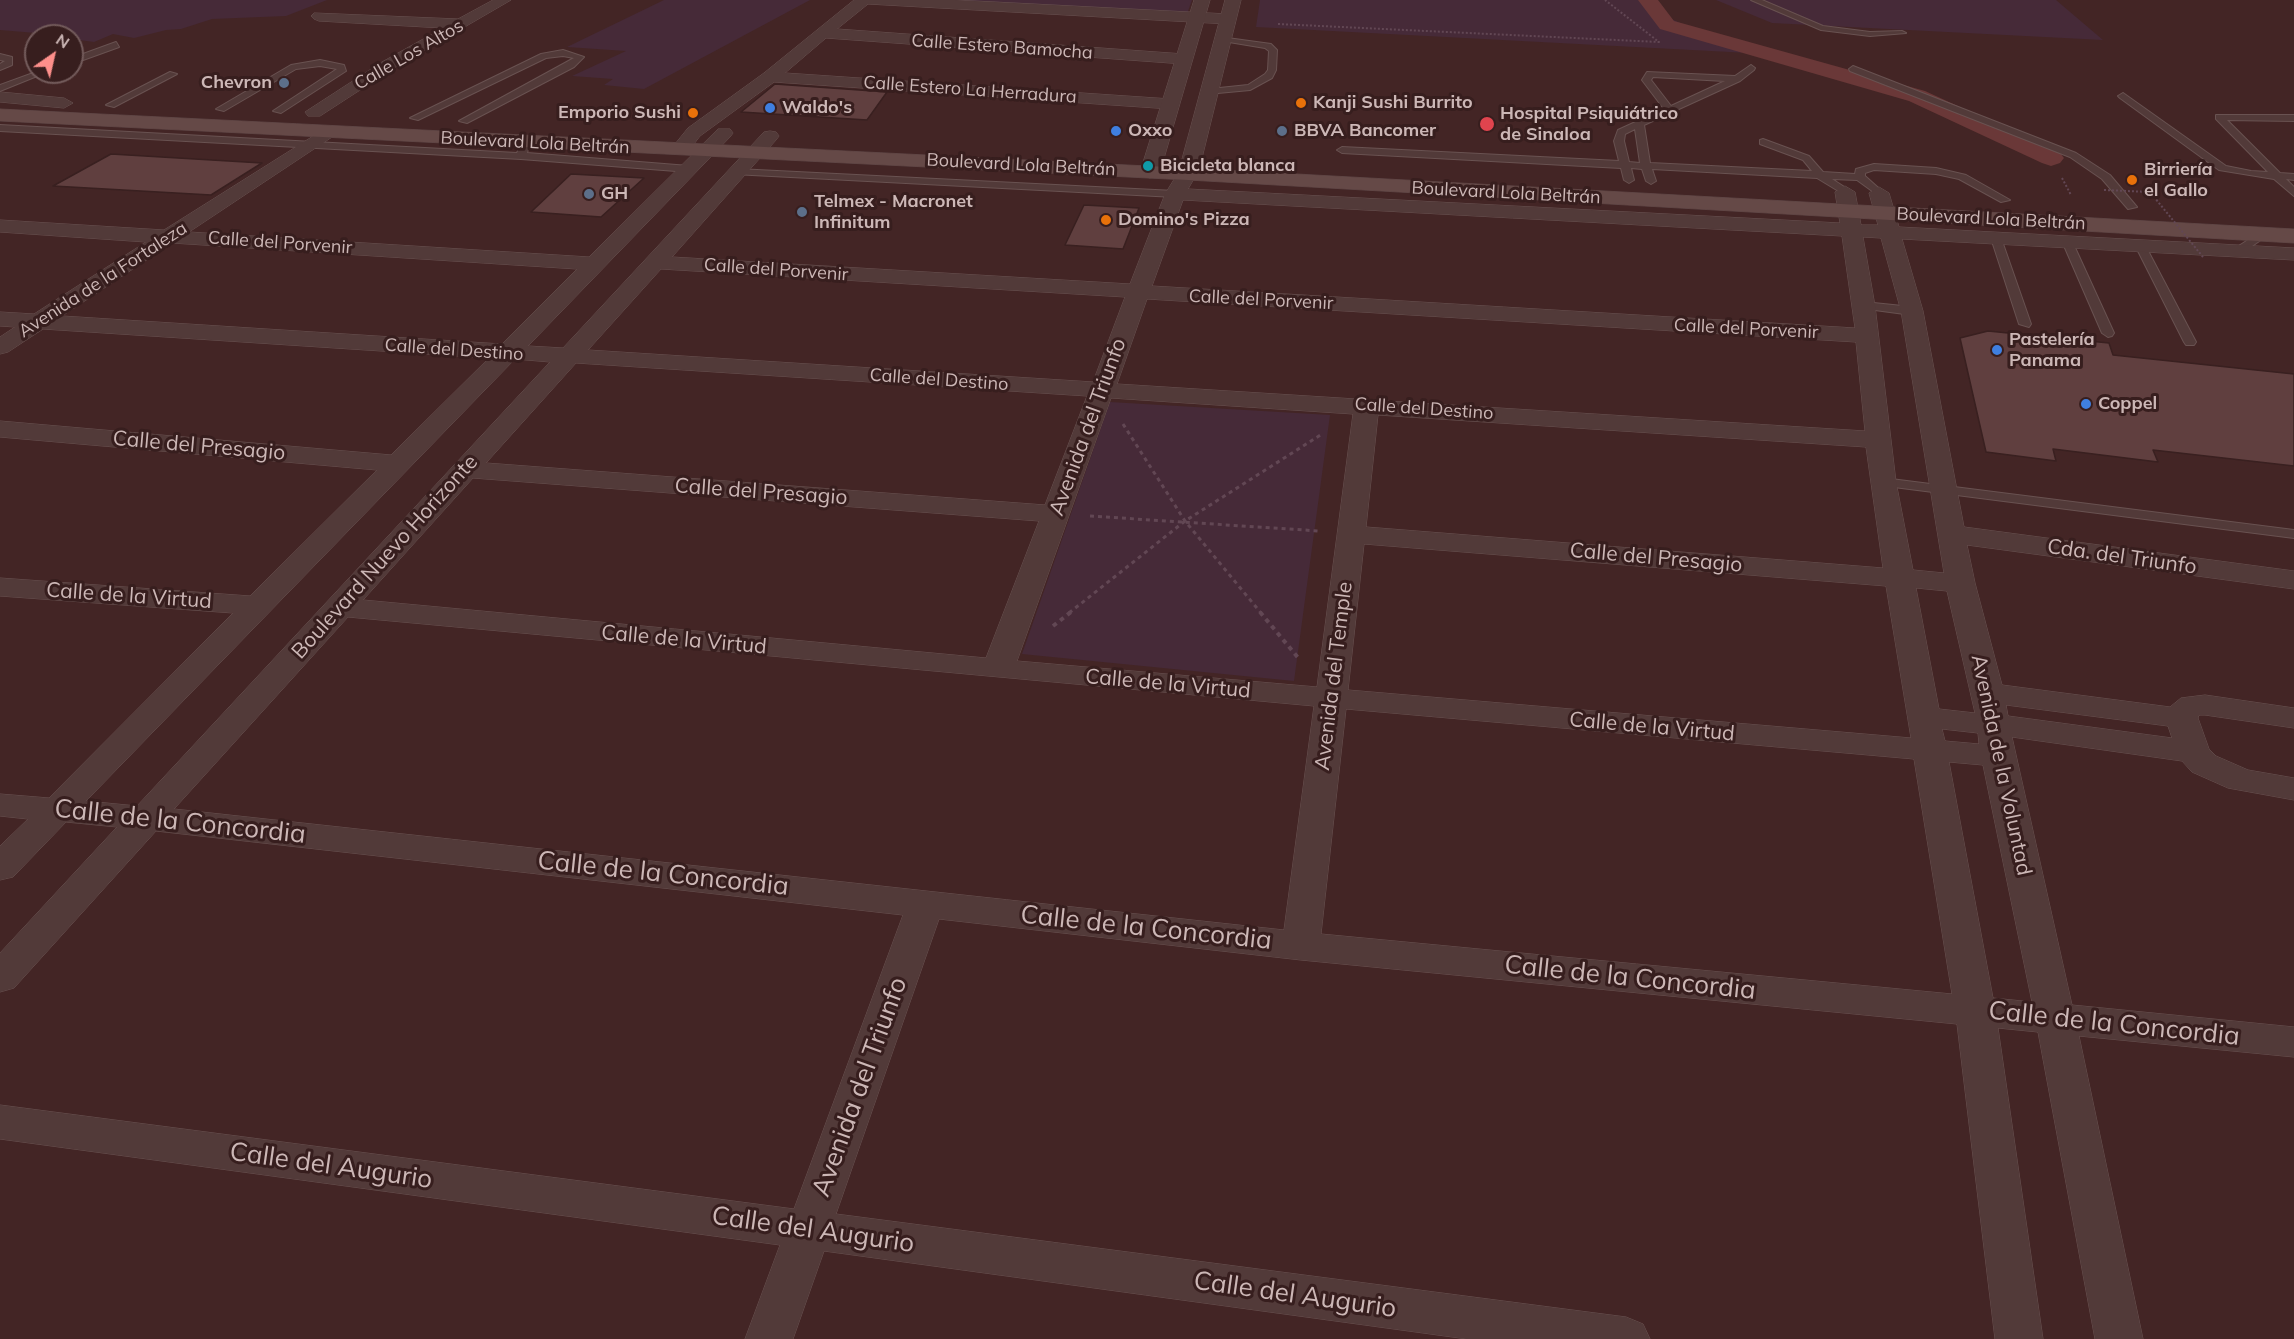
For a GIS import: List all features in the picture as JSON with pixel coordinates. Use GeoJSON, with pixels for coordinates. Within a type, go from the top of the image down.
{"type":"FeatureCollection","features":[{"type":"Feature","properties":{"kind":"main road","name":"Boulevard Lola Beltrán"},"geometry":{"type":"LineString","coordinates":[[0,102],[314,112],[464,121],[754,153],[1153,163],[1184,177],[1649,174],[1865,202],[2294,236]]}},
{"type":"Feature","properties":{"kind":"main road","name":"Boulevard Lola Beltrán"},"geometry":{"type":"LineString","coordinates":[[0,115],[326,133],[523,149],[699,147]]}},
{"type":"Feature","properties":{"kind":"main road","name":"Boulevard Lola Beltrán"},"geometry":{"type":"LineString","coordinates":[[1959,198],[2028,202]]}},
{"type":"Feature","properties":{"kind":"main road","name":"Boulevard Lola Beltrán"},"geometry":{"type":"LineString","coordinates":[[2105,198],[2133,207],[2156,208]]}},
{"type":"Feature","properties":{"kind":"street","name":"Calle Los Altos"},"geometry":{"type":"LineString","coordinates":[[314,112],[388,64],[504,0]]}},
{"type":"Feature","properties":{"kind":"street"},"geometry":{"type":"LineString","coordinates":[[0,868],[647,212],[699,147],[770,77],[820,33],[863,0]]}},
{"type":"Feature","properties":{"kind":"street"},"geometry":{"type":"LineString","coordinates":[[871,0],[1199,8],[1226,26]]}},
{"type":"Feature","properties":{"kind":"street"},"geometry":{"type":"LineString","coordinates":[[1233,0],[1210,92],[1184,177],[1865,202],[1996,238],[2294,254]]}},
{"type":"Feature","properties":{"kind":"street"},"geometry":{"type":"LineString","coordinates":[[1153,163],[1199,8]]}},
{"type":"Feature","properties":{"kind":"street"},"geometry":{"type":"LineString","coordinates":[[319,15],[461,24]]}},
{"type":"Feature","properties":{"kind":"street","name":"Calle Estero Bamocha"},"geometry":{"type":"LineString","coordinates":[[820,33],[1184,59]]}},
{"type":"Feature","properties":{"kind":"street","name":"Calle Estero La Herradura"},"geometry":{"type":"LineString","coordinates":[[770,77],[1171,104]]}},
{"type":"Feature","properties":{"kind":"street","name":"Boulevard Lola Beltrán"},"geometry":{"type":"LineString","coordinates":[[0,97],[64,103]]}},
{"type":"Feature","properties":{"kind":"street","name":"Avenida de la Fortaleza"},"geometry":{"type":"LineString","coordinates":[[0,347],[326,133]]}},
{"type":"Feature","properties":{"kind":"street","name":"Boulevard Nuevo Horizonte"},"geometry":{"type":"LineString","coordinates":[[0,978],[754,153]]}},
{"type":"Feature","properties":{"kind":"street","name":"Avenida del Triunfo"},"geometry":{"type":"LineString","coordinates":[[998,669],[1138,293],[1184,177]]}},
{"type":"Feature","properties":{"kind":"street"},"geometry":{"type":"LineString","coordinates":[[1865,202],[1866,321],[1883,482],[1975,1011],[2019,1339]]}},
{"type":"Feature","properties":{"kind":"street","name":"Avenida de la Voluntad"},"geometry":{"type":"LineString","coordinates":[[1865,202],[1912,311],[1960,583],[1990,708],[2119,1339]]}},
{"type":"Feature","properties":{"kind":"street"},"geometry":{"type":"LineString","coordinates":[[647,212],[699,214]]}},
{"type":"Feature","properties":{"kind":"street","name":"Calle del Porvenir"},"geometry":{"type":"LineString","coordinates":[[0,226],[595,264]]}},
{"type":"Feature","properties":{"kind":"street","name":"Calle del Porvenir"},"geometry":{"type":"LineString","coordinates":[[655,262],[1138,293],[1866,321]]}},
{"type":"Feature","properties":{"kind":"street","name":"Calle del Destino"},"geometry":{"type":"LineString","coordinates":[[0,319],[507,354],[1367,405],[1878,440]]}},
{"type":"Feature","properties":{"kind":"street","name":"Avenida del Temple"},"geometry":{"type":"LineString","coordinates":[[1300,946],[1367,405]]}},
{"type":"Feature","properties":{"kind":"street","name":"Calle del Presagio"},"geometry":{"type":"LineString","coordinates":[[0,429],[398,464]]}},
{"type":"Feature","properties":{"kind":"street","name":"Calle del Presagio"},"geometry":{"type":"LineString","coordinates":[[465,469],[1056,514]]}},
{"type":"Feature","properties":{"kind":"street","name":"Calle del Presagio"},"geometry":{"type":"LineString","coordinates":[[1351,534],[1960,583]]}},
{"type":"Feature","properties":{"kind":"street","name":"Cda. del Triunfo"},"geometry":{"type":"LineString","coordinates":[[1951,534],[2294,580]]}},
{"type":"Feature","properties":{"kind":"street","name":"Calle de la Virtud"},"geometry":{"type":"LineString","coordinates":[[0,587],[258,606]]}},
{"type":"Feature","properties":{"kind":"street","name":"Calle de la Virtud"},"geometry":{"type":"LineString","coordinates":[[339,607],[998,669],[1998,756]]}},
{"type":"Feature","properties":{"kind":"street"},"geometry":{"type":"LineString","coordinates":[[1923,717],[1990,708],[2069,703],[2182,718]]}},
{"type":"Feature","properties":{"kind":"street"},"geometry":{"type":"LineString","coordinates":[[2069,703],[2079,734]]}},
{"type":"Feature","properties":{"kind":"street"},"geometry":{"type":"LineString","coordinates":[[2294,718],[2205,705],[2192,705],[2185,709],[2182,718],[2193,752],[2204,764],[2219,773],[2240,780],[2294,789]]}},
{"type":"Feature","properties":{"kind":"street"},"geometry":{"type":"LineString","coordinates":[[1990,708],[2079,734],[2193,752]]}},
{"type":"Feature","properties":{"kind":"street","name":"Calle de la Concordia"},"geometry":{"type":"LineString","coordinates":[[0,805],[147,818],[1300,946],[2294,1042]]}},
{"type":"Feature","properties":{"kind":"street","name":"Avenida del Triunfo"},"geometry":{"type":"LineString","coordinates":[[769,1339],[926,903]]}},
{"type":"Feature","properties":{"kind":"street","name":"Calle del Augurio"},"geometry":{"type":"LineString","coordinates":[[0,1122],[1626,1339]]}},
{"type":"Feature","properties":{"kind":"lane"},"geometry":{"type":"LineString","coordinates":[[1755,0],[1821,28],[1870,34],[1902,33]]}},
{"type":"Feature","properties":{"kind":"lane"},"geometry":{"type":"LineString","coordinates":[[1210,92],[1250,87],[1269,76],[1272,70],[1273,50],[1226,26]]}},
{"type":"Feature","properties":{"kind":"lane"},"geometry":{"type":"LineString","coordinates":[[84,57],[116,45]]}},
{"type":"Feature","properties":{"kind":"lane"},"geometry":{"type":"LineString","coordinates":[[415,118],[544,56],[563,53],[580,57],[571,65],[464,121]]}},
{"type":"Feature","properties":{"kind":"lane"},"geometry":{"type":"LineString","coordinates":[[0,57],[9,60],[0,67]]}},
{"type":"Feature","properties":{"kind":"lane"},"geometry":{"type":"LineString","coordinates":[[221,109],[294,67],[320,63],[341,67],[342,71],[278,111]]}},
{"type":"Feature","properties":{"kind":"lane"},"geometry":{"type":"LineString","coordinates":[[1342,150],[1627,173],[1619,135],[1626,128],[1737,79],[1751,68]]}},
{"type":"Feature","properties":{"kind":"lane"},"geometry":{"type":"LineString","coordinates":[[1853,69],[2073,155],[2106,177],[2133,207]]}},
{"type":"Feature","properties":{"kind":"lane"},"geometry":{"type":"LineString","coordinates":[[111,105],[173,74]]}},
{"type":"Feature","properties":{"kind":"lane"},"geometry":{"type":"LineString","coordinates":[[1669,110],[1646,80],[1650,74],[1737,79]]}},
{"type":"Feature","properties":{"kind":"lane"},"geometry":{"type":"LineString","coordinates":[[0,88],[24,79]]}},
{"type":"Feature","properties":{"kind":"lane"},"geometry":{"type":"LineString","coordinates":[[2123,96],[2223,168],[2294,177]]}},
{"type":"Feature","properties":{"kind":"lane"},"geometry":{"type":"LineString","coordinates":[[2294,118],[2219,117],[2294,193]]}},
{"type":"Feature","properties":{"kind":"lane"},"geometry":{"type":"LineString","coordinates":[[143,135],[163,123]]}},
{"type":"Feature","properties":{"kind":"lane"},"geometry":{"type":"LineString","coordinates":[[1639,123],[1649,174],[1865,202]]}},
{"type":"Feature","properties":{"kind":"lane"},"geometry":{"type":"LineString","coordinates":[[0,128],[308,145],[523,149]]}},
{"type":"Feature","properties":{"kind":"lane"},"geometry":{"type":"LineString","coordinates":[[1763,142],[1806,158],[1865,202]]}},
{"type":"Feature","properties":{"kind":"lane"},"geometry":{"type":"LineString","coordinates":[[754,153],[1184,177]]}},
{"type":"Feature","properties":{"kind":"lane"},"geometry":{"type":"LineString","coordinates":[[1865,202],[1860,171],[1865,168],[1936,171],[1962,177],[2005,200]]}},
{"type":"Feature","properties":{"kind":"lane"},"geometry":{"type":"LineString","coordinates":[[2238,251],[2263,234]]}},
{"type":"Feature","properties":{"kind":"lane"},"geometry":{"type":"LineString","coordinates":[[1996,238],[2025,324]]}},
{"type":"Feature","properties":{"kind":"lane"},"geometry":{"type":"LineString","coordinates":[[2067,241],[2108,333]]}},
{"type":"Feature","properties":{"kind":"lane"},"geometry":{"type":"LineString","coordinates":[[2140,245],[2190,342]]}},
{"type":"Feature","properties":{"kind":"lane"},"geometry":{"type":"LineString","coordinates":[[1866,321],[1912,311]]}},
{"type":"Feature","properties":{"kind":"lane"},"geometry":{"type":"LineString","coordinates":[[1883,482],[2294,534]]}},
{"type":"Feature","properties":{"kind":"path"},"geometry":{"type":"LineString","coordinates":[[1226,26],[1659,42],[1605,0]]}},
{"type":"Feature","properties":{"kind":"path"},"geometry":{"type":"LineString","coordinates":[[2105,198],[2151,192],[2203,257]]}},
{"type":"Feature","properties":{"kind":"path"},"geometry":{"type":"LineString","coordinates":[[1102,390],[1185,521],[1331,698]]}},
{"type":"Feature","properties":{"kind":"path"},"geometry":{"type":"LineString","coordinates":[[998,669],[1185,521],[1367,405]]}},
{"type":"Feature","properties":{"kind":"path"},"geometry":{"type":"LineString","coordinates":[[1056,514],[1351,534]]}},
{"type":"Feature","properties":{"kind":"shaded area"},"geometry":{"type":"Polygon","coordinates":[[[0,0],[327,0],[286,16],[212,19],[181,29],[166,30],[134,38],[113,34],[94,42],[84,41],[84,24],[24,24],[24,32],[0,30],[0,0]]]}},
{"type":"Feature","properties":{"kind":"shaded area"},"geometry":{"type":"Polygon","coordinates":[[[664,0],[810,0],[644,89],[604,85],[613,79],[572,76],[626,51],[567,47],[664,0]]]}},
{"type":"Feature","properties":{"kind":"shaded area"},"geometry":{"type":"Polygon","coordinates":[[[941,0],[1192,0],[1187,14],[941,0]]]}},
{"type":"Feature","properties":{"kind":"shaded area"},"geometry":{"type":"Polygon","coordinates":[[[1260,0],[1640,0],[1653,11],[1749,53],[1256,27],[1260,0]]]}},
{"type":"Feature","properties":{"kind":"shaded area"},"geometry":{"type":"Polygon","coordinates":[[[1716,0],[2056,0],[2103,40],[1772,23],[1716,0]]]}},
{"type":"Feature","properties":{"kind":"shaded area"},"geometry":{"type":"Polygon","coordinates":[[[1110,402],[1330,415],[1294,681],[1022,654],[1110,402]]]}},
{"type":"Feature","properties":{"kind":"building"},"geometry":{"type":"Polygon","coordinates":[[[775,84],[887,92],[867,120],[741,112],[775,84]]]}},
{"type":"Feature","properties":{"kind":"building"},"geometry":{"type":"Polygon","coordinates":[[[111,154],[262,163],[211,195],[53,186],[111,154]]]}},
{"type":"Feature","properties":{"kind":"building"},"geometry":{"type":"Polygon","coordinates":[[[571,174],[644,178],[601,217],[531,212],[571,174]]]}},
{"type":"Feature","properties":{"kind":"building"},"geometry":{"type":"Polygon","coordinates":[[[1084,205],[1139,208],[1123,249],[1065,245],[1084,205]]]}},
{"type":"Feature","properties":{"kind":"building"},"geometry":{"type":"Polygon","coordinates":[[[1988,331],[2109,343],[2113,355],[2294,374],[2294,466],[2153,450],[2158,462],[2053,449],[2056,461],[1986,452],[1960,338],[1988,331]]]}},
{"type":"Feature","properties":{"kind":"waterway"},"geometry":{"type":"LineString","coordinates":[[1648,0],[1667,25],[1917,96],[2051,158]]}},
{"type":"Feature","properties":{"kind":"place","name":"Chevron"},"geometry":{"type":"Point","coordinates":[284,83]}},
{"type":"Feature","properties":{"kind":"place","name":"Kanji Sushi Burrito"},"geometry":{"type":"Point","coordinates":[1301,103]}},
{"type":"Feature","properties":{"kind":"place","name":"Waldo's"},"geometry":{"type":"Point","coordinates":[770,108]}},
{"type":"Feature","properties":{"kind":"place","name":"Emporio Sushi"},"geometry":{"type":"Point","coordinates":[693,113]}},
{"type":"Feature","properties":{"kind":"place","name":"Hospital Psiquiátrico de Sinaloa"},"geometry":{"type":"Point","coordinates":[1487,124]}},
{"type":"Feature","properties":{"kind":"place","name":"Oxxo"},"geometry":{"type":"Point","coordinates":[1116,131]}},
{"type":"Feature","properties":{"kind":"place","name":"BBVA Bancomer"},"geometry":{"type":"Point","coordinates":[1282,131]}},
{"type":"Feature","properties":{"kind":"place","name":"Bicicleta blanca"},"geometry":{"type":"Point","coordinates":[1148,166]}},
{"type":"Feature","properties":{"kind":"place","name":"Birriería el Gallo"},"geometry":{"type":"Point","coordinates":[2132,180]}},
{"type":"Feature","properties":{"kind":"place","name":"GH"},"geometry":{"type":"Point","coordinates":[589,194]}},
{"type":"Feature","properties":{"kind":"place","name":"Telmex - Macronet Infinitum"},"geometry":{"type":"Point","coordinates":[802,212]}},
{"type":"Feature","properties":{"kind":"place","name":"Domino's Pizza"},"geometry":{"type":"Point","coordinates":[1106,220]}},
{"type":"Feature","properties":{"kind":"place","name":"Pastelería Panama"},"geometry":{"type":"Point","coordinates":[1997,350]}},
{"type":"Feature","properties":{"kind":"place","name":"Coppel"},"geometry":{"type":"Point","coordinates":[2086,404]}}]}
